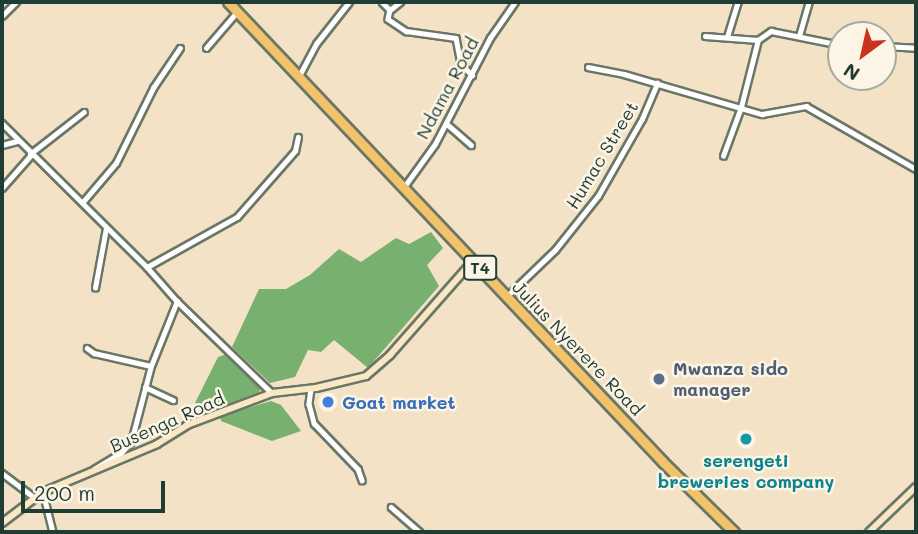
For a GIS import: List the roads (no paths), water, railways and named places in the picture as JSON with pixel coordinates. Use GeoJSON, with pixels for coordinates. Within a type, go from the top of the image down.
{"type":"FeatureCollection","features":[{"type":"Feature","properties":{"kind":"highway","name":"Julius Nyerere Road"},"geometry":{"type":"LineString","coordinates":[[232,5],[734,532]]}},
{"type":"Feature","properties":{"kind":"street"},"geometry":{"type":"LineString","coordinates":[[2,16],[16,2]]}},
{"type":"Feature","properties":{"kind":"street"},"geometry":{"type":"LineString","coordinates":[[299,77],[316,44],[349,2]]}},
{"type":"Feature","properties":{"kind":"street"},"geometry":{"type":"LineString","coordinates":[[382,2],[390,10]]}},
{"type":"Feature","properties":{"kind":"street"},"geometry":{"type":"LineString","coordinates":[[400,2],[390,10],[388,19],[406,30],[456,38],[461,64],[472,75]]}},
{"type":"Feature","properties":{"kind":"street","name":"Ndama Road"},"geometry":{"type":"LineString","coordinates":[[404,188],[447,124],[490,38],[515,2]]}},
{"type":"Feature","properties":{"kind":"street"},"geometry":{"type":"LineString","coordinates":[[727,37],[738,2]]}},
{"type":"Feature","properties":{"kind":"street"},"geometry":{"type":"LineString","coordinates":[[799,36],[809,2]]}},
{"type":"Feature","properties":{"kind":"street"},"geometry":{"type":"LineString","coordinates":[[206,48],[232,5]]}},
{"type":"Feature","properties":{"kind":"street"},"geometry":{"type":"LineString","coordinates":[[705,36],[758,40],[771,31],[827,41]]}},
{"type":"Feature","properties":{"kind":"street"},"geometry":{"type":"LineString","coordinates":[[723,156],[741,107],[758,40]]}},
{"type":"Feature","properties":{"kind":"street"},"geometry":{"type":"LineString","coordinates":[[897,47],[916,48]]}},
{"type":"Feature","properties":{"kind":"street"},"geometry":{"type":"LineString","coordinates":[[82,203],[116,163],[153,88],[180,48]]}},
{"type":"Feature","properties":{"kind":"street"},"geometry":{"type":"LineString","coordinates":[[588,67],[657,83],[762,114],[806,106],[916,169]]}},
{"type":"Feature","properties":{"kind":"street","name":"Humac Street"},"geometry":{"type":"LineString","coordinates":[[507,296],[555,250],[598,196],[642,119],[657,83]]}},
{"type":"Feature","properties":{"kind":"street"},"geometry":{"type":"LineString","coordinates":[[2,188],[31,155],[84,112]]}},
{"type":"Feature","properties":{"kind":"street"},"geometry":{"type":"LineString","coordinates":[[2,123],[31,155],[272,393]]}},
{"type":"Feature","properties":{"kind":"street"},"geometry":{"type":"LineString","coordinates":[[447,124],[471,145]]}},
{"type":"Feature","properties":{"kind":"street"},"geometry":{"type":"LineString","coordinates":[[147,267],[237,217],[295,152],[298,137]]}},
{"type":"Feature","properties":{"kind":"street"},"geometry":{"type":"LineString","coordinates":[[2,145],[18,141]]}},
{"type":"Feature","properties":{"kind":"street"},"geometry":{"type":"LineString","coordinates":[[94,288],[106,227]]}},
{"type":"Feature","properties":{"kind":"street","name":"Busenga Road"},"geometry":{"type":"LineString","coordinates":[[2,523],[5,516],[43,492],[157,444],[187,425],[272,393],[311,389],[366,376],[390,355],[473,261]]}},
{"type":"Feature","properties":{"kind":"street"},"geometry":{"type":"LineString","coordinates":[[90,472],[121,453],[131,442],[151,366],[177,301]]}},
{"type":"Feature","properties":{"kind":"street"},"geometry":{"type":"LineString","coordinates":[[87,348],[94,354],[151,366]]}},
{"type":"Feature","properties":{"kind":"street"},"geometry":{"type":"LineString","coordinates":[[145,387],[173,400]]}},
{"type":"Feature","properties":{"kind":"street"},"geometry":{"type":"LineString","coordinates":[[311,389],[309,404],[314,423],[358,469],[362,480]]}},
{"type":"Feature","properties":{"kind":"street"},"geometry":{"type":"LineString","coordinates":[[2,473],[34,498]]}},
{"type":"Feature","properties":{"kind":"street"},"geometry":{"type":"LineString","coordinates":[[869,532],[916,487]]}},
{"type":"Feature","properties":{"kind":"street"},"geometry":{"type":"LineString","coordinates":[[43,492],[53,532]]}},
{"type":"Feature","properties":{"kind":"street"},"geometry":{"type":"LineString","coordinates":[[391,507],[420,532]]}},
{"type":"Feature","properties":{"kind":"place","name":"Mwanza sido manager"},"geometry":{"type":"Point","coordinates":[659,379]}},
{"type":"Feature","properties":{"kind":"place","name":"Goat market"},"geometry":{"type":"Point","coordinates":[328,402]}},
{"type":"Feature","properties":{"kind":"place","name":"serengeti breweries company"},"geometry":{"type":"Point","coordinates":[746,439]}}]}
